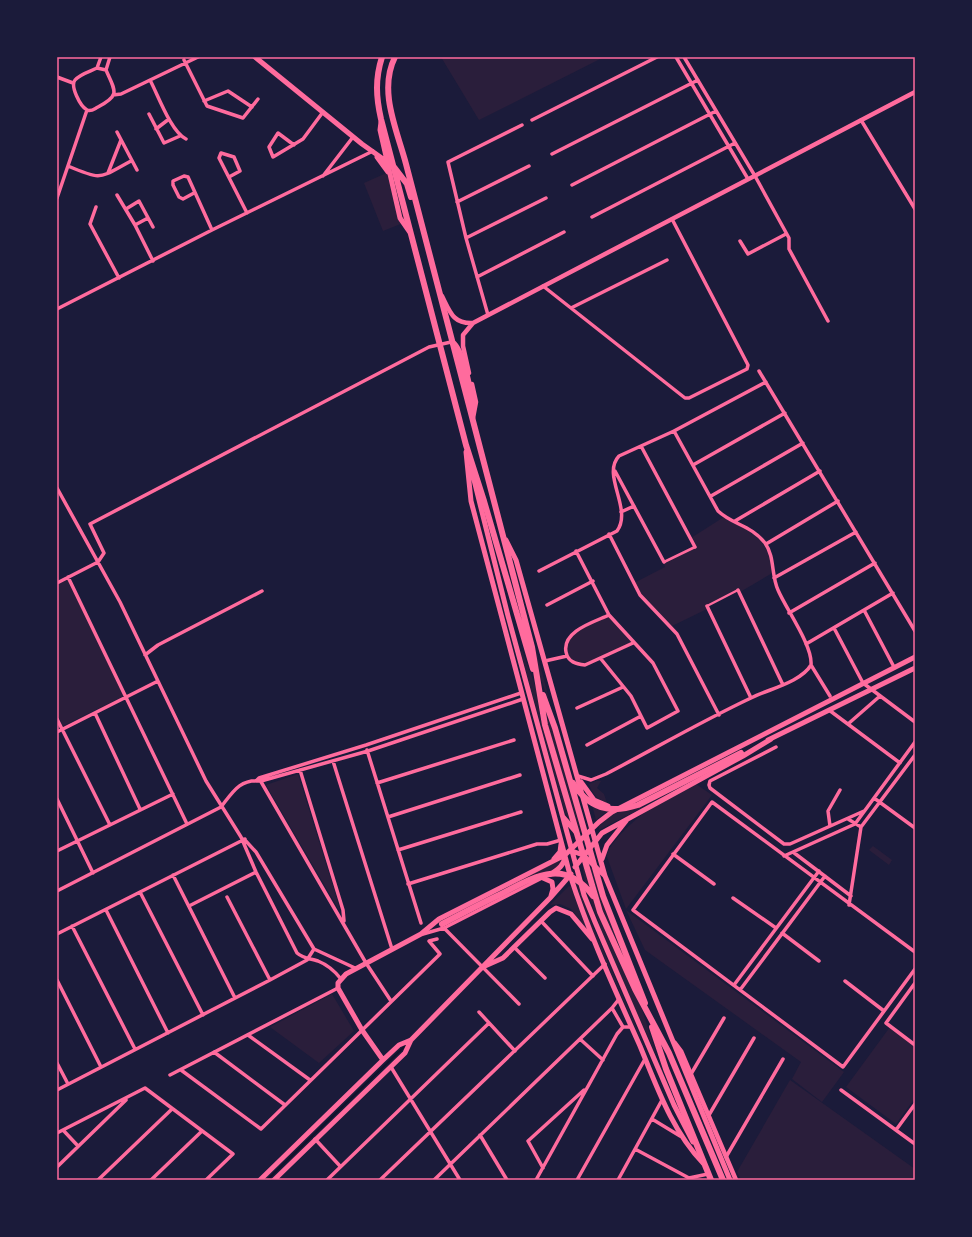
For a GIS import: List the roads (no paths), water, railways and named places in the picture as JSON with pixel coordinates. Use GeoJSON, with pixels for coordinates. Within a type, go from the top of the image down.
{"type":"FeatureCollection","features":[{"type":"Feature","properties":{"kind":"main road"},"geometry":{"type":"LineString","coordinates":[[255,57],[353,137],[393,166],[407,184],[413,204],[420,219]]}},
{"type":"Feature","properties":{"kind":"main road"},"geometry":{"type":"LineString","coordinates":[[382,57],[376,86],[376,101],[466,445],[497,546],[527,653],[555,728],[603,896],[642,991],[661,1058],[703,1162]]}},
{"type":"Feature","properties":{"kind":"main road"},"geometry":{"type":"LineString","coordinates":[[395,57],[389,75],[389,102],[452,342],[459,350],[472,401],[473,422],[534,655],[545,725],[596,901],[635,989],[669,1053],[722,1180]]}},
{"type":"Feature","properties":{"kind":"main road"},"geometry":{"type":"LineString","coordinates":[[381,119],[380,130],[383,146],[400,218],[411,235]]}},
{"type":"Feature","properties":{"kind":"main road"},"geometry":{"type":"LineString","coordinates":[[373,152],[381,149],[383,146]]}},
{"type":"Feature","properties":{"kind":"main road"},"geometry":{"type":"LineString","coordinates":[[373,152],[390,174]]}},
{"type":"Feature","properties":{"kind":"main road"},"geometry":{"type":"LineString","coordinates":[[466,445],[471,501],[570,875],[593,940],[605,964],[618,999],[680,1136],[703,1162]]}},
{"type":"Feature","properties":{"kind":"main road"},"geometry":{"type":"LineString","coordinates":[[466,445],[478,504],[576,866],[595,922],[674,1105],[710,1177]]}},
{"type":"Feature","properties":{"kind":"main road"},"geometry":{"type":"LineString","coordinates":[[503,534],[516,560],[605,876],[730,1180]]}},
{"type":"Feature","properties":{"kind":"main road"},"geometry":{"type":"LineString","coordinates":[[421,934],[439,919],[572,851],[592,828],[607,815],[915,657]]}},
{"type":"Feature","properties":{"kind":"main road"},"geometry":{"type":"LineString","coordinates":[[570,779],[580,794],[592,804],[608,809],[627,809],[638,805],[741,752],[771,739],[915,668]]}},
{"type":"Feature","properties":{"kind":"main road"},"geometry":{"type":"LineString","coordinates":[[526,710],[538,727]]}},
{"type":"Feature","properties":{"kind":"main road"},"geometry":{"type":"LineString","coordinates":[[260,1180],[383,1060],[399,1046],[411,1040],[482,968],[550,898],[570,875],[583,855],[602,832],[743,756],[771,739]]}},
{"type":"Feature","properties":{"kind":"main road"},"geometry":{"type":"LineString","coordinates":[[578,776],[594,800],[606,805],[625,805]]}},
{"type":"Feature","properties":{"kind":"main road"},"geometry":{"type":"LineString","coordinates":[[562,816],[583,839],[588,841],[595,839]]}},
{"type":"Feature","properties":{"kind":"main road"},"geometry":{"type":"LineString","coordinates":[[602,864],[603,850],[606,845],[630,818]]}},
{"type":"Feature","properties":{"kind":"main road"},"geometry":{"type":"LineString","coordinates":[[556,822],[572,851],[583,855],[605,876]]}},
{"type":"Feature","properties":{"kind":"main road"},"geometry":{"type":"LineString","coordinates":[[548,864],[560,852],[561,840]]}},
{"type":"Feature","properties":{"kind":"main road"},"geometry":{"type":"LineString","coordinates":[[543,878],[559,869],[564,863],[565,855]]}},
{"type":"Feature","properties":{"kind":"main road"},"geometry":{"type":"LineString","coordinates":[[383,1060],[362,1030],[338,988],[338,983],[341,979],[355,968],[421,934],[443,926],[533,878],[548,873],[561,874],[573,878],[587,889],[596,901]]}},
{"type":"Feature","properties":{"kind":"main road"},"geometry":{"type":"LineString","coordinates":[[543,878],[550,879],[553,885],[550,898]]}},
{"type":"Feature","properties":{"kind":"main road"},"geometry":{"type":"LineString","coordinates":[[482,968],[504,958],[553,909],[563,910],[571,914],[593,940]]}},
{"type":"Feature","properties":{"kind":"main road"},"geometry":{"type":"LineString","coordinates":[[274,1180],[405,1053],[411,1040]]}},
{"type":"Feature","properties":{"kind":"street"},"geometry":{"type":"LineString","coordinates":[[97,68],[101,57]]}},
{"type":"Feature","properties":{"kind":"street"},"geometry":{"type":"LineString","coordinates":[[106,70],[97,68],[76,78],[74,87],[83,107],[87,110],[92,110],[111,100],[114,95],[114,90],[106,70],[110,57]]}},
{"type":"Feature","properties":{"kind":"street"},"geometry":{"type":"LineString","coordinates":[[114,95],[121,94],[178,67],[185,60],[197,57]]}},
{"type":"Feature","properties":{"kind":"street"},"geometry":{"type":"LineString","coordinates":[[532,120],[657,57]]}},
{"type":"Feature","properties":{"kind":"street"},"geometry":{"type":"LineString","coordinates":[[676,57],[748,179]]}},
{"type":"Feature","properties":{"kind":"street"},"geometry":{"type":"LineString","coordinates":[[684,57],[755,176],[789,238],[789,249],[828,322]]}},
{"type":"Feature","properties":{"kind":"street"},"geometry":{"type":"LineString","coordinates":[[185,60],[207,106],[243,118],[258,99]]}},
{"type":"Feature","properties":{"kind":"street"},"geometry":{"type":"LineString","coordinates":[[57,77],[74,83]]}},
{"type":"Feature","properties":{"kind":"street"},"geometry":{"type":"LineString","coordinates":[[150,80],[169,118],[180,136],[186,139]]}},
{"type":"Feature","properties":{"kind":"street"},"geometry":{"type":"LineString","coordinates":[[552,154],[698,80]]}},
{"type":"Feature","properties":{"kind":"street"},"geometry":{"type":"LineString","coordinates":[[204,101],[228,91],[252,106]]}},
{"type":"Feature","properties":{"kind":"street"},"geometry":{"type":"LineString","coordinates":[[473,422],[476,402],[463,346],[463,335],[473,322],[915,92]]}},
{"type":"Feature","properties":{"kind":"street"},"geometry":{"type":"LineString","coordinates":[[57,198],[87,110]]}},
{"type":"Feature","properties":{"kind":"street"},"geometry":{"type":"LineString","coordinates":[[572,185],[716,111]]}},
{"type":"Feature","properties":{"kind":"street"},"geometry":{"type":"LineString","coordinates":[[294,145],[278,133],[269,147],[273,157],[294,145],[303,139],[323,112]]}},
{"type":"Feature","properties":{"kind":"street"},"geometry":{"type":"LineString","coordinates":[[149,114],[164,143],[180,136]]}},
{"type":"Feature","properties":{"kind":"street"},"geometry":{"type":"LineString","coordinates":[[156,129],[169,118]]}},
{"type":"Feature","properties":{"kind":"street"},"geometry":{"type":"LineString","coordinates":[[861,120],[915,210]]}},
{"type":"Feature","properties":{"kind":"street"},"geometry":{"type":"LineString","coordinates":[[488,315],[466,238],[448,162],[522,125]]}},
{"type":"Feature","properties":{"kind":"street"},"geometry":{"type":"LineString","coordinates":[[117,132],[137,170]]}},
{"type":"Feature","properties":{"kind":"street"},"geometry":{"type":"LineString","coordinates":[[322,177],[353,137]]}},
{"type":"Feature","properties":{"kind":"street"},"geometry":{"type":"LineString","coordinates":[[108,173],[121,140]]}},
{"type":"Feature","properties":{"kind":"street"},"geometry":{"type":"LineString","coordinates":[[592,217],[735,143]]}},
{"type":"Feature","properties":{"kind":"street"},"geometry":{"type":"LineString","coordinates":[[57,309],[212,230],[373,152]]}},
{"type":"Feature","properties":{"kind":"street"},"geometry":{"type":"LineString","coordinates":[[229,177],[240,171],[234,157],[221,153],[219,158],[247,213]]}},
{"type":"Feature","properties":{"kind":"street"},"geometry":{"type":"LineString","coordinates":[[336,160],[344,166]]}},
{"type":"Feature","properties":{"kind":"street"},"geometry":{"type":"LineString","coordinates":[[68,166],[94,177],[108,173],[131,161]]}},
{"type":"Feature","properties":{"kind":"street"},"geometry":{"type":"LineString","coordinates":[[457,202],[529,166]]}},
{"type":"Feature","properties":{"kind":"street"},"geometry":{"type":"LineString","coordinates":[[194,193],[183,198],[179,197],[173,185],[173,181],[184,176],[188,177],[212,230]]}},
{"type":"Feature","properties":{"kind":"street"},"geometry":{"type":"LineString","coordinates":[[117,195],[135,225],[153,261]]}},
{"type":"Feature","properties":{"kind":"street"},"geometry":{"type":"LineString","coordinates":[[466,238],[546,198]]}},
{"type":"Feature","properties":{"kind":"street"},"geometry":{"type":"LineString","coordinates":[[126,209],[139,201],[153,227]]}},
{"type":"Feature","properties":{"kind":"street"},"geometry":{"type":"LineString","coordinates":[[96,207],[90,224],[119,278]]}},
{"type":"Feature","properties":{"kind":"street"},"geometry":{"type":"LineString","coordinates":[[135,225],[148,218]]}},
{"type":"Feature","properties":{"kind":"street"},"geometry":{"type":"LineString","coordinates":[[544,286],[685,398],[689,398],[747,369],[748,365],[672,219]]}},
{"type":"Feature","properties":{"kind":"street"},"geometry":{"type":"LineString","coordinates":[[477,277],[564,232]]}},
{"type":"Feature","properties":{"kind":"street"},"geometry":{"type":"LineString","coordinates":[[740,241],[748,254],[786,234]]}},
{"type":"Feature","properties":{"kind":"street"},"geometry":{"type":"LineString","coordinates":[[571,308],[667,260]]}},
{"type":"Feature","properties":{"kind":"street"},"geometry":{"type":"LineString","coordinates":[[437,286],[453,316],[458,321],[473,322]]}},
{"type":"Feature","properties":{"kind":"street"},"geometry":{"type":"LineString","coordinates":[[57,583],[98,562],[104,553],[90,524],[425,350],[452,342]]}},
{"type":"Feature","properties":{"kind":"street"},"geometry":{"type":"LineString","coordinates":[[759,371],[915,632]]}},
{"type":"Feature","properties":{"kind":"street"},"geometry":{"type":"LineString","coordinates":[[539,571],[617,531],[620,526],[621,512],[613,468],[619,456],[674,431],[766,382]]}},
{"type":"Feature","properties":{"kind":"street"},"geometry":{"type":"LineString","coordinates":[[693,465],[785,413]]}},
{"type":"Feature","properties":{"kind":"street"},"geometry":{"type":"LineString","coordinates":[[674,431],[718,511],[724,517],[749,528],[766,544],[774,569],[774,578],[777,589],[806,644],[812,664],[830,696]]}},
{"type":"Feature","properties":{"kind":"street"},"geometry":{"type":"LineString","coordinates":[[711,496],[803,443]]}},
{"type":"Feature","properties":{"kind":"street"},"geometry":{"type":"LineString","coordinates":[[613,468],[664,562],[695,547],[641,446]]}},
{"type":"Feature","properties":{"kind":"street"},"geometry":{"type":"LineString","coordinates":[[735,521],[820,471]]}},
{"type":"Feature","properties":{"kind":"street"},"geometry":{"type":"LineString","coordinates":[[57,488],[98,562],[206,781],[221,807],[243,839],[256,852],[314,949],[355,968]]}},
{"type":"Feature","properties":{"kind":"street"},"geometry":{"type":"LineString","coordinates":[[766,544],[838,501]]}},
{"type":"Feature","properties":{"kind":"street"},"geometry":{"type":"LineString","coordinates":[[621,512],[634,506]]}},
{"type":"Feature","properties":{"kind":"street"},"geometry":{"type":"LineString","coordinates":[[774,578],[856,532]]}},
{"type":"Feature","properties":{"kind":"street"},"geometry":{"type":"LineString","coordinates":[[609,534],[640,595],[677,634],[719,715]]}},
{"type":"Feature","properties":{"kind":"street"},"geometry":{"type":"LineString","coordinates":[[576,551],[609,615],[633,643],[653,663],[678,711],[647,728],[631,696],[601,659]]}},
{"type":"Feature","properties":{"kind":"street"},"geometry":{"type":"LineString","coordinates":[[789,613],[875,563]]}},
{"type":"Feature","properties":{"kind":"street"},"geometry":{"type":"LineString","coordinates":[[68,577],[187,824]]}},
{"type":"Feature","properties":{"kind":"street"},"geometry":{"type":"LineString","coordinates":[[547,605],[593,582]]}},
{"type":"Feature","properties":{"kind":"street"},"geometry":{"type":"LineString","coordinates":[[752,698],[707,606],[738,590],[783,685]]}},
{"type":"Feature","properties":{"kind":"street"},"geometry":{"type":"LineString","coordinates":[[145,655],[158,645],[262,591]]}},
{"type":"Feature","properties":{"kind":"street"},"geometry":{"type":"LineString","coordinates":[[806,644],[893,593]]}},
{"type":"Feature","properties":{"kind":"street"},"geometry":{"type":"LineString","coordinates":[[864,610],[894,667]]}},
{"type":"Feature","properties":{"kind":"street"},"geometry":{"type":"LineString","coordinates":[[609,615],[574,633],[566,643],[567,656],[576,664],[585,665],[601,659],[633,643]]}},
{"type":"Feature","properties":{"kind":"street"},"geometry":{"type":"LineString","coordinates":[[834,628],[863,683],[915,722]]}},
{"type":"Feature","properties":{"kind":"street"},"geometry":{"type":"LineString","coordinates":[[545,661],[567,656]]}},
{"type":"Feature","properties":{"kind":"street"},"geometry":{"type":"LineString","coordinates":[[578,776],[591,780],[606,774],[752,698],[783,685],[805,673],[812,664]]}},
{"type":"Feature","properties":{"kind":"street"},"geometry":{"type":"LineString","coordinates":[[57,732],[158,681]]}},
{"type":"Feature","properties":{"kind":"street"},"geometry":{"type":"LineString","coordinates":[[577,708],[623,687]]}},
{"type":"Feature","properties":{"kind":"street"},"geometry":{"type":"LineString","coordinates":[[259,780],[521,693]]}},
{"type":"Feature","properties":{"kind":"street"},"geometry":{"type":"LineString","coordinates":[[848,724],[880,696]]}},
{"type":"Feature","properties":{"kind":"street"},"geometry":{"type":"LineString","coordinates":[[57,891],[221,807],[236,786],[245,782],[300,771],[368,751],[523,699]]}},
{"type":"Feature","properties":{"kind":"street"},"geometry":{"type":"LineString","coordinates":[[829,710],[900,763]]}},
{"type":"Feature","properties":{"kind":"street"},"geometry":{"type":"LineString","coordinates":[[95,713],[140,809]]}},
{"type":"Feature","properties":{"kind":"street"},"geometry":{"type":"LineString","coordinates":[[587,745],[641,716]]}},
{"type":"Feature","properties":{"kind":"street"},"geometry":{"type":"LineString","coordinates":[[57,719],[110,825]]}},
{"type":"Feature","properties":{"kind":"street"},"geometry":{"type":"LineString","coordinates":[[377,783],[514,740]]}},
{"type":"Feature","properties":{"kind":"street"},"geometry":{"type":"LineString","coordinates":[[784,856],[855,824],[915,742]]}},
{"type":"Feature","properties":{"kind":"street"},"geometry":{"type":"LineString","coordinates":[[366,745],[421,923]]}},
{"type":"Feature","properties":{"kind":"street"},"geometry":{"type":"LineString","coordinates":[[776,746],[710,780],[710,788],[784,844],[790,844],[864,811]]}},
{"type":"Feature","properties":{"kind":"street"},"geometry":{"type":"LineString","coordinates":[[849,905],[861,827],[915,755]]}},
{"type":"Feature","properties":{"kind":"street"},"geometry":{"type":"LineString","coordinates":[[331,756],[392,949]]}},
{"type":"Feature","properties":{"kind":"street"},"geometry":{"type":"LineString","coordinates":[[298,766],[342,910],[344,923]]}},
{"type":"Feature","properties":{"kind":"street"},"geometry":{"type":"LineString","coordinates":[[388,816],[520,775]]}},
{"type":"Feature","properties":{"kind":"street"},"geometry":{"type":"LineString","coordinates":[[259,780],[366,963],[391,1001]]}},
{"type":"Feature","properties":{"kind":"street"},"geometry":{"type":"LineString","coordinates":[[830,826],[828,811],[840,790]]}},
{"type":"Feature","properties":{"kind":"street"},"geometry":{"type":"LineString","coordinates":[[57,851],[173,794]]}},
{"type":"Feature","properties":{"kind":"street"},"geometry":{"type":"LineString","coordinates":[[874,798],[915,828]]}},
{"type":"Feature","properties":{"kind":"street"},"geometry":{"type":"LineString","coordinates":[[57,799],[93,873]]}},
{"type":"Feature","properties":{"kind":"street"},"geometry":{"type":"LineString","coordinates":[[915,952],[849,905],[712,802],[633,910],[843,1067],[915,969]]}},
{"type":"Feature","properties":{"kind":"street"},"geometry":{"type":"LineString","coordinates":[[398,850],[521,812]]}},
{"type":"Feature","properties":{"kind":"street"},"geometry":{"type":"LineString","coordinates":[[848,819],[861,827]]}},
{"type":"Feature","properties":{"kind":"street"},"geometry":{"type":"LineString","coordinates":[[243,839],[256,872],[297,953],[307,960],[317,961],[331,968],[341,979]]}},
{"type":"Feature","properties":{"kind":"street"},"geometry":{"type":"LineString","coordinates":[[57,934],[243,839]]}},
{"type":"Feature","properties":{"kind":"street"},"geometry":{"type":"LineString","coordinates":[[408,884],[537,844],[547,844],[561,840]]}},
{"type":"Feature","properties":{"kind":"street"},"geometry":{"type":"LineString","coordinates":[[793,852],[851,896]]}},
{"type":"Feature","properties":{"kind":"street"},"geometry":{"type":"LineString","coordinates":[[673,854],[714,884]]}},
{"type":"Feature","properties":{"kind":"street"},"geometry":{"type":"LineString","coordinates":[[734,986],[819,871]]}},
{"type":"Feature","properties":{"kind":"street"},"geometry":{"type":"LineString","coordinates":[[189,906],[256,872]]}},
{"type":"Feature","properties":{"kind":"street"},"geometry":{"type":"LineString","coordinates":[[173,875],[235,998]]}},
{"type":"Feature","properties":{"kind":"street"},"geometry":{"type":"LineString","coordinates":[[740,990],[825,876]]}},
{"type":"Feature","properties":{"kind":"street"},"geometry":{"type":"LineString","coordinates":[[519,1004],[482,968],[443,926],[543,878]]}},
{"type":"Feature","properties":{"kind":"street"},"geometry":{"type":"LineString","coordinates":[[140,892],[202,1015]]}},
{"type":"Feature","properties":{"kind":"street"},"geometry":{"type":"LineString","coordinates":[[227,897],[270,980]]}},
{"type":"Feature","properties":{"kind":"street"},"geometry":{"type":"LineString","coordinates":[[733,898],[776,928]]}},
{"type":"Feature","properties":{"kind":"street"},"geometry":{"type":"LineString","coordinates":[[798,899],[804,904]]}},
{"type":"Feature","properties":{"kind":"street"},"geometry":{"type":"LineString","coordinates":[[106,910],[168,1033]]}},
{"type":"Feature","properties":{"kind":"street"},"geometry":{"type":"LineString","coordinates":[[541,921],[592,976]]}},
{"type":"Feature","properties":{"kind":"street"},"geometry":{"type":"LineString","coordinates":[[72,926],[135,1049]]}},
{"type":"Feature","properties":{"kind":"street"},"geometry":{"type":"LineString","coordinates":[[782,934],[819,961]]}},
{"type":"Feature","properties":{"kind":"street"},"geometry":{"type":"LineString","coordinates":[[181,1070],[260,1129],[440,954],[429,941],[437,939]]}},
{"type":"Feature","properties":{"kind":"street"},"geometry":{"type":"LineString","coordinates":[[514,947],[545,978]]}},
{"type":"Feature","properties":{"kind":"street"},"geometry":{"type":"LineString","coordinates":[[57,1090],[307,960],[314,949]]}},
{"type":"Feature","properties":{"kind":"street"},"geometry":{"type":"LineString","coordinates":[[754,958],[760,963]]}},
{"type":"Feature","properties":{"kind":"street"},"geometry":{"type":"LineString","coordinates":[[380,1180],[605,964]]}},
{"type":"Feature","properties":{"kind":"street"},"geometry":{"type":"LineString","coordinates":[[57,980],[101,1067]]}},
{"type":"Feature","properties":{"kind":"street"},"geometry":{"type":"LineString","coordinates":[[845,982],[884,1011]]}},
{"type":"Feature","properties":{"kind":"street"},"geometry":{"type":"LineString","coordinates":[[915,983],[886,1023],[915,1045]]}},
{"type":"Feature","properties":{"kind":"street"},"geometry":{"type":"LineString","coordinates":[[170,1075],[338,988]]}},
{"type":"Feature","properties":{"kind":"street"},"geometry":{"type":"LineString","coordinates":[[434,1180],[612,1008],[618,999]]}},
{"type":"Feature","properties":{"kind":"street"},"geometry":{"type":"LineString","coordinates":[[612,1008],[623,1027]]}},
{"type":"Feature","properties":{"kind":"street"},"geometry":{"type":"LineString","coordinates":[[479,1012],[515,1051]]}},
{"type":"Feature","properties":{"kind":"street"},"geometry":{"type":"LineString","coordinates":[[691,1074],[724,1018]]}},
{"type":"Feature","properties":{"kind":"street"},"geometry":{"type":"LineString","coordinates":[[327,1180],[489,1023]]}},
{"type":"Feature","properties":{"kind":"street"},"geometry":{"type":"LineString","coordinates":[[623,1027],[631,1027]]}},
{"type":"Feature","properties":{"kind":"street"},"geometry":{"type":"LineString","coordinates":[[536,1180],[586,1088],[623,1027]]}},
{"type":"Feature","properties":{"kind":"street"},"geometry":{"type":"LineString","coordinates":[[668,1032],[681,1051],[736,1180]]}},
{"type":"Feature","properties":{"kind":"street"},"geometry":{"type":"LineString","coordinates":[[248,1035],[310,1080]]}},
{"type":"Feature","properties":{"kind":"street"},"geometry":{"type":"LineString","coordinates":[[708,1115],[754,1038]]}},
{"type":"Feature","properties":{"kind":"street"},"geometry":{"type":"LineString","coordinates":[[580,1039],[603,1060]]}},
{"type":"Feature","properties":{"kind":"street"},"geometry":{"type":"LineString","coordinates":[[214,1052],[285,1104]]}},
{"type":"Feature","properties":{"kind":"street"},"geometry":{"type":"LineString","coordinates":[[577,1180],[645,1059]]}},
{"type":"Feature","properties":{"kind":"street"},"geometry":{"type":"LineString","coordinates":[[726,1157],[783,1060]]}},
{"type":"Feature","properties":{"kind":"street"},"geometry":{"type":"LineString","coordinates":[[57,1063],[68,1084]]}},
{"type":"Feature","properties":{"kind":"street"},"geometry":{"type":"LineString","coordinates":[[391,1067],[412,1099],[460,1180]]}},
{"type":"Feature","properties":{"kind":"street"},"geometry":{"type":"LineString","coordinates":[[57,1133],[145,1088],[233,1154],[206,1180]]}},
{"type":"Feature","properties":{"kind":"street"},"geometry":{"type":"LineString","coordinates":[[543,1168],[528,1141],[586,1088]]}},
{"type":"Feature","properties":{"kind":"street"},"geometry":{"type":"LineString","coordinates":[[842,1090],[915,1144]]}},
{"type":"Feature","properties":{"kind":"street"},"geometry":{"type":"LineString","coordinates":[[57,1167],[130,1096]]}},
{"type":"Feature","properties":{"kind":"street"},"geometry":{"type":"LineString","coordinates":[[618,1180],[663,1099]]}},
{"type":"Feature","properties":{"kind":"street"},"geometry":{"type":"LineString","coordinates":[[896,1130],[915,1104]]}},
{"type":"Feature","properties":{"kind":"street"},"geometry":{"type":"LineString","coordinates":[[98,1180],[172,1109]]}},
{"type":"Feature","properties":{"kind":"street"},"geometry":{"type":"LineString","coordinates":[[652,1119],[680,1136]]}},
{"type":"Feature","properties":{"kind":"street"},"geometry":{"type":"LineString","coordinates":[[63,1130],[78,1146]]}},
{"type":"Feature","properties":{"kind":"street"},"geometry":{"type":"LineString","coordinates":[[151,1180],[202,1131]]}},
{"type":"Feature","properties":{"kind":"street"},"geometry":{"type":"LineString","coordinates":[[480,1135],[507,1180]]}},
{"type":"Feature","properties":{"kind":"street"},"geometry":{"type":"LineString","coordinates":[[316,1139],[340,1166]]}},
{"type":"Feature","properties":{"kind":"street"},"geometry":{"type":"LineString","coordinates":[[636,1149],[689,1178],[710,1177]]}},
{"type":"Feature","properties":{"kind":"waterway"},"geometry":{"type":"LineString","coordinates":[[267,1180],[407,1044]]}}]}
